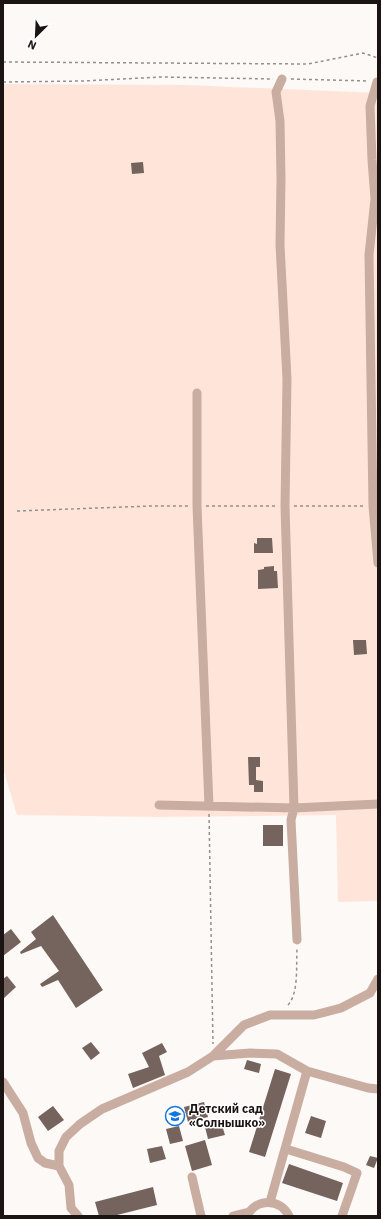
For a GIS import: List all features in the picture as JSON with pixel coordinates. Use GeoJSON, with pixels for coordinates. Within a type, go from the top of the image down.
{"type":"FeatureCollection","features":[{"type":"Feature","properties":{"kind":"street"},"geometry":{"type":"LineString","coordinates":[[282,79],[276,92],[280,121],[280,245],[287,379],[285,506],[294,808],[291,820],[297,940]]}},
{"type":"Feature","properties":{"kind":"street"},"geometry":{"type":"LineString","coordinates":[[377,82],[370,106],[375,199],[369,255],[373,506],[378,563]]}},
{"type":"Feature","properties":{"kind":"street"},"geometry":{"type":"LineString","coordinates":[[197,393],[197,506],[209,806]]}},
{"type":"Feature","properties":{"kind":"street"},"geometry":{"type":"LineString","coordinates":[[159,806],[294,808],[378,804]]}},
{"type":"Feature","properties":{"kind":"street"},"geometry":{"type":"LineString","coordinates":[[78,1216],[71,1208],[68,1186],[59,1166],[59,1151],[66,1137],[80,1124],[102,1109],[188,1072],[213,1056],[244,1025],[270,1015],[314,1015],[341,1008],[370,993],[378,979]]}},
{"type":"Feature","properties":{"kind":"street"},"geometry":{"type":"LineString","coordinates":[[213,1056],[250,1053],[277,1054],[307,1071],[368,1088],[378,1088]]}},
{"type":"Feature","properties":{"kind":"street"},"geometry":{"type":"LineString","coordinates":[[270,1202],[307,1071]]}},
{"type":"Feature","properties":{"kind":"street"},"geometry":{"type":"LineString","coordinates":[[3,1082],[23,1113],[30,1143],[38,1158],[45,1162],[59,1166]]}},
{"type":"Feature","properties":{"kind":"street"},"geometry":{"type":"LineString","coordinates":[[286,1149],[337,1164],[357,1173],[342,1216]]}},
{"type":"Feature","properties":{"kind":"street"},"geometry":{"type":"LineString","coordinates":[[192,1177],[201,1216]]}},
{"type":"Feature","properties":{"kind":"street"},"geometry":{"type":"LineString","coordinates":[[233,1216],[248,1214],[258,1204],[270,1202],[281,1206],[289,1216]]}},
{"type":"Feature","properties":{"kind":"path"},"geometry":{"type":"LineString","coordinates":[[3,62],[308,64],[363,53],[378,58]]}},
{"type":"Feature","properties":{"kind":"path"},"geometry":{"type":"LineString","coordinates":[[3,82],[83,81],[161,77],[377,82]]}},
{"type":"Feature","properties":{"kind":"path"},"geometry":{"type":"LineString","coordinates":[[209,806],[213,1056]]}},
{"type":"Feature","properties":{"kind":"path"},"geometry":{"type":"LineString","coordinates":[[281,1015],[292,1000],[296,982],[297,940]]}},
{"type":"Feature","properties":{"kind":"shaded area"},"geometry":{"type":"Polygon","coordinates":[[[3,84],[186,85],[378,93],[378,901],[338,902],[336,815],[157,817],[17,815],[3,768],[3,84]]]}},
{"type":"Feature","properties":{"kind":"building"},"geometry":{"type":"Polygon","coordinates":[[[143,162],[144,173],[132,174],[131,163],[143,162]]]}},
{"type":"Feature","properties":{"kind":"building"},"geometry":{"type":"Polygon","coordinates":[[[257,538],[272,538],[273,553],[254,553],[254,543],[257,544],[257,538]]]}},
{"type":"Feature","properties":{"kind":"building"},"geometry":{"type":"Polygon","coordinates":[[[274,566],[274,571],[277,571],[278,588],[258,589],[258,570],[264,569],[264,567],[274,566]]]}},
{"type":"Feature","properties":{"kind":"building"},"geometry":{"type":"Polygon","coordinates":[[[353,640],[366,640],[367,654],[354,655],[353,640]]]}},
{"type":"Feature","properties":{"kind":"building"},"geometry":{"type":"Polygon","coordinates":[[[248,757],[260,757],[260,767],[256,767],[256,780],[263,781],[263,792],[254,792],[254,785],[249,785],[248,757]]]}},
{"type":"Feature","properties":{"kind":"building"},"geometry":{"type":"Polygon","coordinates":[[[263,825],[283,825],[283,846],[263,846],[263,825]]]}},
{"type":"Feature","properties":{"kind":"building"},"geometry":{"type":"Polygon","coordinates":[[[53,915],[103,990],[76,1008],[58,980],[42,987],[40,984],[59,971],[41,946],[21,954],[20,952],[36,939],[31,932],[53,915]]]}},
{"type":"Feature","properties":{"kind":"building"},"geometry":{"type":"Polygon","coordinates":[[[11,929],[21,942],[3,956],[3,935],[11,929]]]}},
{"type":"Feature","properties":{"kind":"building"},"geometry":{"type":"Polygon","coordinates":[[[7,976],[16,987],[3,999],[3,979],[7,976]]]}},
{"type":"Feature","properties":{"kind":"building"},"geometry":{"type":"Polygon","coordinates":[[[91,1042],[100,1053],[91,1060],[82,1048],[91,1042]]]}},
{"type":"Feature","properties":{"kind":"building"},"geometry":{"type":"Polygon","coordinates":[[[162,1043],[167,1052],[159,1056],[165,1075],[133,1088],[128,1074],[149,1067],[142,1053],[162,1043]]]}},
{"type":"Feature","properties":{"kind":"building"},"geometry":{"type":"Polygon","coordinates":[[[247,1060],[261,1064],[259,1073],[244,1069],[247,1060]]]}},
{"type":"Feature","properties":{"kind":"building"},"geometry":{"type":"Polygon","coordinates":[[[275,1069],[291,1074],[265,1157],[249,1152],[275,1069]]]}},
{"type":"Feature","properties":{"kind":"building"},"geometry":{"type":"Polygon","coordinates":[[[204,1102],[208,1117],[188,1122],[184,1107],[204,1102]]]}},
{"type":"Feature","properties":{"kind":"building"},"geometry":{"type":"Polygon","coordinates":[[[53,1106],[64,1120],[48,1131],[38,1117],[53,1106]]]}},
{"type":"Feature","properties":{"kind":"building"},"geometry":{"type":"Polygon","coordinates":[[[311,1116],[326,1121],[321,1138],[305,1133],[311,1116]]]}},
{"type":"Feature","properties":{"kind":"building"},"geometry":{"type":"Polygon","coordinates":[[[220,1119],[225,1135],[208,1139],[204,1123],[220,1119]]]}},
{"type":"Feature","properties":{"kind":"building"},"geometry":{"type":"Polygon","coordinates":[[[179,1126],[183,1141],[170,1144],[166,1129],[179,1126]]]}},
{"type":"Feature","properties":{"kind":"building"},"geometry":{"type":"Polygon","coordinates":[[[205,1140],[212,1165],[192,1171],[185,1146],[205,1140]]]}},
{"type":"Feature","properties":{"kind":"building"},"geometry":{"type":"Polygon","coordinates":[[[162,1146],[166,1159],[150,1163],[147,1149],[162,1146]]]}},
{"type":"Feature","properties":{"kind":"building"},"geometry":{"type":"Polygon","coordinates":[[[370,1156],[378,1158],[374,1168],[366,1165],[370,1156]]]}},
{"type":"Feature","properties":{"kind":"building"},"geometry":{"type":"Polygon","coordinates":[[[289,1164],[343,1183],[337,1201],[282,1183],[289,1164]]]}},
{"type":"Feature","properties":{"kind":"building"},"geometry":{"type":"Polygon","coordinates":[[[153,1187],[157,1205],[113,1216],[99,1216],[95,1202],[153,1187]]]}},
{"type":"Feature","properties":{"kind":"place","name":"Детский сад «Солнышко»"},"geometry":{"type":"Point","coordinates":[175,1116]}}]}
